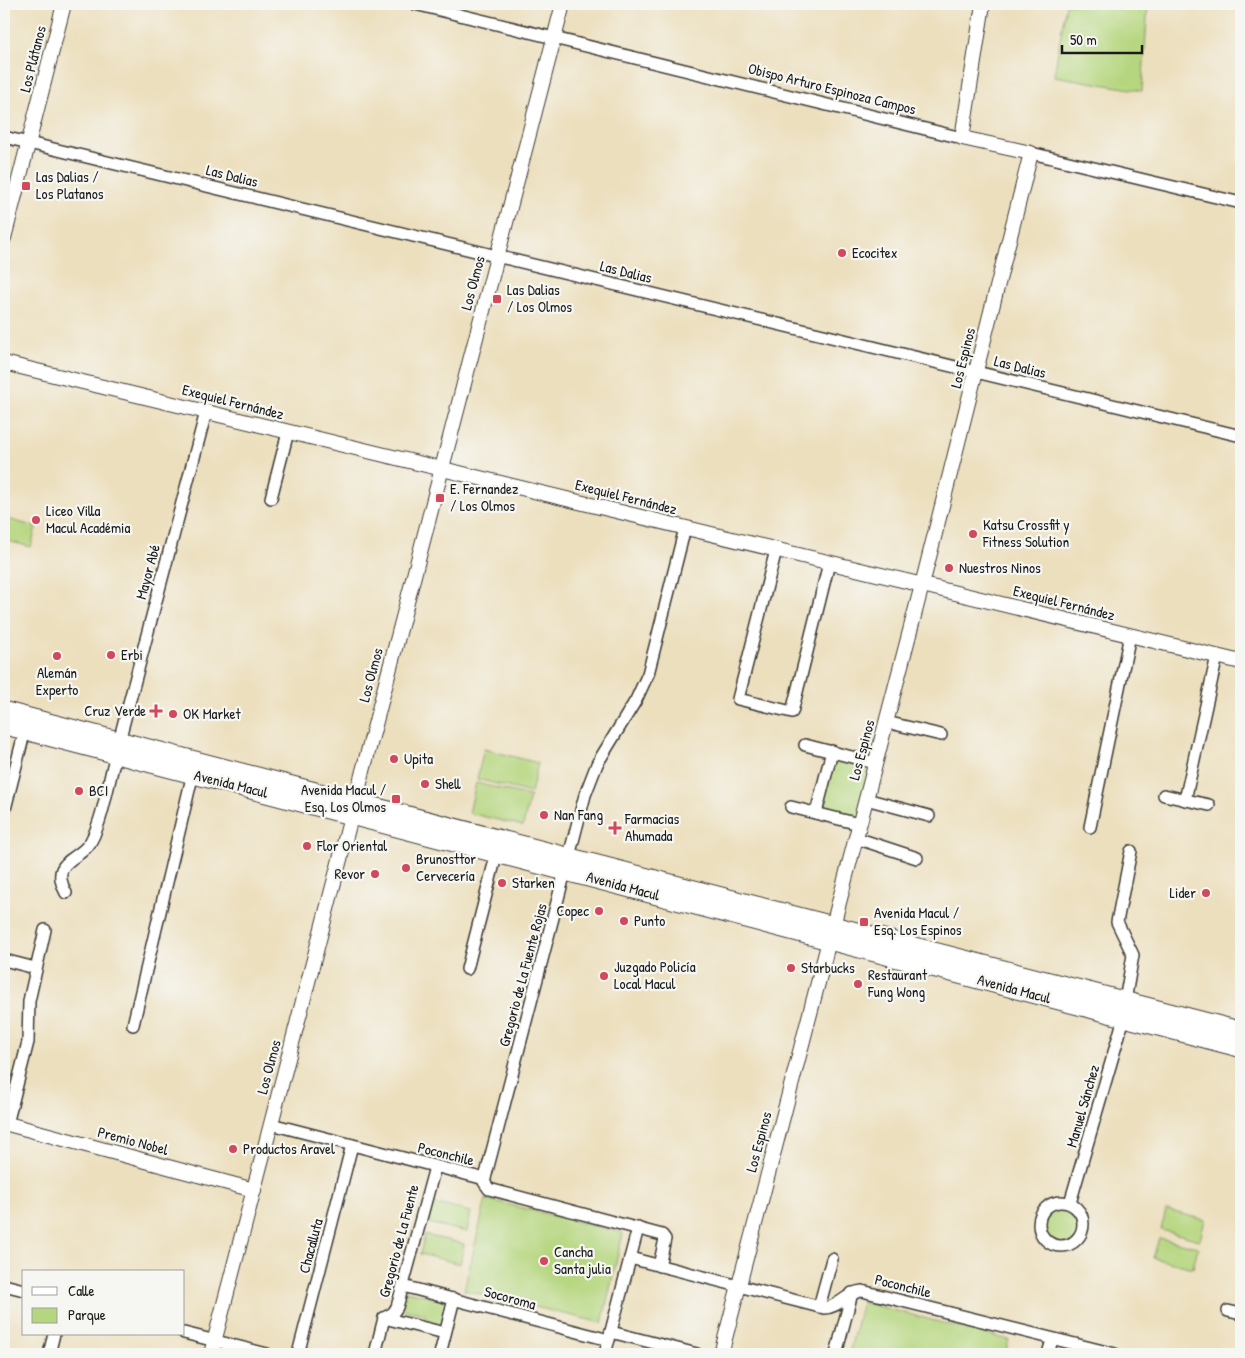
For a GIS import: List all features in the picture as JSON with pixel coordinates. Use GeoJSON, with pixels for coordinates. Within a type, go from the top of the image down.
{"type":"FeatureCollection","features":[{"type":"Feature","properties":{"kind":"main road","name":"Avenida Macul"},"geometry":{"type":"LineString","coordinates":[[4,711],[118,747],[1125,1009],[1241,1048]]}},
{"type":"Feature","properties":{"kind":"main road","name":"Avenida Macul"},"geometry":{"type":"LineString","coordinates":[[4,725],[118,747]]}},
{"type":"Feature","properties":{"kind":"main road","name":"Avenida Macul"},"geometry":{"type":"LineString","coordinates":[[353,808],[497,852],[568,864]]}},
{"type":"Feature","properties":{"kind":"main road","name":"Avenida Macul"},"geometry":{"type":"LineString","coordinates":[[1125,1009],[1241,1031]]}},
{"type":"Feature","properties":{"kind":"street","name":"Los Plátanos"},"geometry":{"type":"LineString","coordinates":[[4,238],[64,4]]}},
{"type":"Feature","properties":{"kind":"street","name":"Obispo Arturo Espinoza Campos"},"geometry":{"type":"LineString","coordinates":[[415,4],[962,138],[1241,203]]}},
{"type":"Feature","properties":{"kind":"street","name":"Los Olmos"},"geometry":{"type":"LineString","coordinates":[[212,1347],[563,4]]}},
{"type":"Feature","properties":{"kind":"street"},"geometry":{"type":"LineString","coordinates":[[962,138],[983,4]]}},
{"type":"Feature","properties":{"kind":"street","name":"Las Dalias"},"geometry":{"type":"LineString","coordinates":[[4,137],[1241,436]]}},
{"type":"Feature","properties":{"kind":"street","name":"Los Espinos"},"geometry":{"type":"LineString","coordinates":[[721,1354],[922,585],[1031,154]]}},
{"type":"Feature","properties":{"kind":"street","name":"Exequiel Fernández"},"geometry":{"type":"LineString","coordinates":[[4,363],[1241,662]]}},
{"type":"Feature","properties":{"kind":"street","name":"Mayor Abé"},"geometry":{"type":"LineString","coordinates":[[66,893],[61,883],[61,873],[71,858],[90,843],[118,747],[206,412]]}},
{"type":"Feature","properties":{"kind":"street"},"geometry":{"type":"LineString","coordinates":[[271,498],[288,432]]}},
{"type":"Feature","properties":{"kind":"street","name":"Gregorio de La Fuente Rojas"},"geometry":{"type":"LineString","coordinates":[[485,1180],[590,779],[640,692],[648,674],[685,528]]}},
{"type":"Feature","properties":{"kind":"street"},"geometry":{"type":"LineString","coordinates":[[776,550],[738,699],[792,712],[829,563]]}},
{"type":"Feature","properties":{"kind":"street"},"geometry":{"type":"LineString","coordinates":[[1090,827],[1130,635]]}},
{"type":"Feature","properties":{"kind":"street"},"geometry":{"type":"LineString","coordinates":[[1185,800],[1217,656]]}},
{"type":"Feature","properties":{"kind":"street"},"geometry":{"type":"LineString","coordinates":[[886,722],[941,735]]}},
{"type":"Feature","properties":{"kind":"street"},"geometry":{"type":"LineString","coordinates":[[4,813],[25,730]]}},
{"type":"Feature","properties":{"kind":"street"},"geometry":{"type":"LineString","coordinates":[[805,745],[876,763]]}},
{"type":"Feature","properties":{"kind":"street"},"geometry":{"type":"LineString","coordinates":[[816,813],[832,752]]}},
{"type":"Feature","properties":{"kind":"street"},"geometry":{"type":"LineString","coordinates":[[133,1025],[195,767]]}},
{"type":"Feature","properties":{"kind":"street"},"geometry":{"type":"LineString","coordinates":[[1164,795],[1210,806]]}},
{"type":"Feature","properties":{"kind":"street"},"geometry":{"type":"LineString","coordinates":[[866,799],[929,816]]}},
{"type":"Feature","properties":{"kind":"street"},"geometry":{"type":"LineString","coordinates":[[791,807],[816,813],[917,858]]}},
{"type":"Feature","properties":{"kind":"street","name":"Manuel Sánchez"},"geometry":{"type":"LineString","coordinates":[[1070,1203],[1125,1009],[1133,956],[1117,922],[1131,851]]}},
{"type":"Feature","properties":{"kind":"street"},"geometry":{"type":"LineString","coordinates":[[467,969],[497,852]]}},
{"type":"Feature","properties":{"kind":"street"},"geometry":{"type":"LineString","coordinates":[[6,1124],[28,1042],[29,1001],[44,930]]}},
{"type":"Feature","properties":{"kind":"street"},"geometry":{"type":"LineString","coordinates":[[4,960],[35,968]]}},
{"type":"Feature","properties":{"kind":"street","name":"Premio Nobel"},"geometry":{"type":"LineString","coordinates":[[6,1124],[254,1190]]}},
{"type":"Feature","properties":{"kind":"street","name":"Poconchile"},"geometry":{"type":"LineString","coordinates":[[270,1124],[485,1180],[485,1185],[489,1189],[664,1236],[659,1266]]}},
{"type":"Feature","properties":{"kind":"street","name":"Chacalluta"},"geometry":{"type":"LineString","coordinates":[[298,1354],[352,1145]]}},
{"type":"Feature","properties":{"kind":"street","name":"Gregorio de La Fuente"},"geometry":{"type":"LineString","coordinates":[[375,1354],[384,1318],[395,1310],[403,1286],[435,1167]]}},
{"type":"Feature","properties":{"kind":"street"},"geometry":{"type":"LineString","coordinates":[[605,1354],[638,1228]]}},
{"type":"Feature","properties":{"kind":"street"},"geometry":{"type":"LineString","coordinates":[[630,1258],[819,1307],[832,1258]]}},
{"type":"Feature","properties":{"kind":"street"},"geometry":{"type":"LineString","coordinates":[[4,1285],[22,1290]]}},
{"type":"Feature","properties":{"kind":"street","name":"Socoroma"},"geometry":{"type":"LineString","coordinates":[[403,1286],[610,1336],[697,1354]]}},
{"type":"Feature","properties":{"kind":"street","name":"Poconchile"},"geometry":{"type":"LineString","coordinates":[[819,1307],[832,1307],[852,1293],[866,1292],[1052,1340],[1115,1354]]}},
{"type":"Feature","properties":{"kind":"street"},"geometry":{"type":"LineString","coordinates":[[836,1354],[852,1293]]}},
{"type":"Feature","properties":{"kind":"street"},"geometry":{"type":"LineString","coordinates":[[440,1354],[454,1299]]}},
{"type":"Feature","properties":{"kind":"street"},"geometry":{"type":"LineString","coordinates":[[1228,1311],[1241,1314]]}},
{"type":"Feature","properties":{"kind":"street","name":"Gregorio de La Fuente"},"geometry":{"type":"LineString","coordinates":[[384,1318],[445,1333]]}},
{"type":"Feature","properties":{"kind":"street"},"geometry":{"type":"LineString","coordinates":[[185,1334],[212,1347],[267,1354]]}},
{"type":"Feature","properties":{"kind":"street"},"geometry":{"type":"LineString","coordinates":[[48,1354],[53,1336]]}},
{"type":"Feature","properties":{"kind":"street"},"geometry":{"type":"LineString","coordinates":[[1048,1354],[1052,1340]]}},
{"type":"Feature","properties":{"kind":"green space"},"geometry":{"type":"Polygon","coordinates":[[[1066,4],[1148,4],[1142,91],[1054,76],[1066,4]]]}},
{"type":"Feature","properties":{"kind":"green space"},"geometry":{"type":"Polygon","coordinates":[[[4,518],[36,527],[31,547],[4,540],[4,518]]]}},
{"type":"Feature","properties":{"kind":"green space"},"geometry":{"type":"Polygon","coordinates":[[[484,749],[538,763],[531,793],[477,779],[484,749]]]}},
{"type":"Feature","properties":{"kind":"green space"},"geometry":{"type":"Polygon","coordinates":[[[832,751],[875,763],[859,824],[816,813],[832,751]]]}},
{"type":"Feature","properties":{"kind":"green space"},"geometry":{"type":"Polygon","coordinates":[[[476,783],[530,796],[523,826],[469,813],[476,783]]]}},
{"type":"Feature","properties":{"kind":"green space","name":"Cancha Santa julia"},"geometry":{"type":"Polygon","coordinates":[[[486,1199],[623,1233],[602,1323],[464,1290],[486,1199]]]}},
{"type":"Feature","properties":{"kind":"green space"},"geometry":{"type":"Polygon","coordinates":[[[1065,1202],[1077,1208],[1082,1215],[1082,1233],[1077,1240],[1070,1245],[1057,1246],[1045,1240],[1040,1233],[1039,1220],[1045,1208],[1052,1203],[1065,1202]]]}},
{"type":"Feature","properties":{"kind":"green space"},"geometry":{"type":"Polygon","coordinates":[[[432,1203],[471,1212],[467,1232],[427,1223],[432,1203]]]}},
{"type":"Feature","properties":{"kind":"green space"},"geometry":{"type":"Polygon","coordinates":[[[1166,1210],[1205,1220],[1200,1240],[1161,1230],[1166,1210]]]}},
{"type":"Feature","properties":{"kind":"green space"},"geometry":{"type":"Polygon","coordinates":[[[425,1235],[464,1244],[460,1264],[420,1254],[425,1235]]]}},
{"type":"Feature","properties":{"kind":"green space"},"geometry":{"type":"Polygon","coordinates":[[[1159,1238],[1198,1247],[1193,1268],[1153,1258],[1159,1238]]]}},
{"type":"Feature","properties":{"kind":"green space"},"geometry":{"type":"Polygon","coordinates":[[[406,1291],[450,1301],[443,1328],[424,1323],[426,1315],[402,1309],[406,1291]]]}},
{"type":"Feature","properties":{"kind":"green space"},"geometry":{"type":"Polygon","coordinates":[[[862,1302],[1009,1340],[1005,1354],[849,1354],[862,1302]]]}},
{"type":"Feature","properties":{"kind":"place","name":"Las Dalias / Los Platanos"},"geometry":{"type":"Point","coordinates":[26,186]}},
{"type":"Feature","properties":{"kind":"place","name":"Ecocitex"},"geometry":{"type":"Point","coordinates":[842,253]}},
{"type":"Feature","properties":{"kind":"place","name":"Las Dalias / Los Olmos"},"geometry":{"type":"Point","coordinates":[497,299]}},
{"type":"Feature","properties":{"kind":"place","name":"E. Fernandez / Los Olmos"},"geometry":{"type":"Point","coordinates":[440,498]}},
{"type":"Feature","properties":{"kind":"place","name":"Liceo Villa Macul Académia"},"geometry":{"type":"Point","coordinates":[36,520]}},
{"type":"Feature","properties":{"kind":"place","name":"Katsu Crossfit y Fitness Solution"},"geometry":{"type":"Point","coordinates":[973,534]}},
{"type":"Feature","properties":{"kind":"place","name":"Nuestros Ninos"},"geometry":{"type":"Point","coordinates":[949,568]}},
{"type":"Feature","properties":{"kind":"place","name":"Erbi"},"geometry":{"type":"Point","coordinates":[111,655]}},
{"type":"Feature","properties":{"kind":"place","name":"Alemán Experto"},"geometry":{"type":"Point","coordinates":[57,656]}},
{"type":"Feature","properties":{"kind":"place","name":"Cruz Verde"},"geometry":{"type":"Point","coordinates":[156,711]}},
{"type":"Feature","properties":{"kind":"place","name":"OK Market"},"geometry":{"type":"Point","coordinates":[173,714]}},
{"type":"Feature","properties":{"kind":"place","name":"Upita"},"geometry":{"type":"Point","coordinates":[394,759]}},
{"type":"Feature","properties":{"kind":"place","name":"Shell"},"geometry":{"type":"Point","coordinates":[425,784]}},
{"type":"Feature","properties":{"kind":"place","name":"BCI"},"geometry":{"type":"Point","coordinates":[79,791]}},
{"type":"Feature","properties":{"kind":"place","name":"Avenida Macul / Esq. Los Olmos"},"geometry":{"type":"Point","coordinates":[396,799]}},
{"type":"Feature","properties":{"kind":"place","name":"Nan Fang"},"geometry":{"type":"Point","coordinates":[544,815]}},
{"type":"Feature","properties":{"kind":"place","name":"Farmacias Ahumada"},"geometry":{"type":"Point","coordinates":[615,828]}},
{"type":"Feature","properties":{"kind":"place","name":"Flor Oriental"},"geometry":{"type":"Point","coordinates":[307,846]}},
{"type":"Feature","properties":{"kind":"place","name":"Brunosttor Cervecería"},"geometry":{"type":"Point","coordinates":[406,868]}},
{"type":"Feature","properties":{"kind":"place","name":"Revor"},"geometry":{"type":"Point","coordinates":[375,874]}},
{"type":"Feature","properties":{"kind":"place","name":"Starken"},"geometry":{"type":"Point","coordinates":[502,883]}},
{"type":"Feature","properties":{"kind":"place","name":"Lider"},"geometry":{"type":"Point","coordinates":[1206,893]}},
{"type":"Feature","properties":{"kind":"place","name":"Copec"},"geometry":{"type":"Point","coordinates":[599,911]}},
{"type":"Feature","properties":{"kind":"place","name":"Punto"},"geometry":{"type":"Point","coordinates":[624,921]}},
{"type":"Feature","properties":{"kind":"place","name":"Avenida Macul / Esq. Los Espinos"},"geometry":{"type":"Point","coordinates":[864,922]}},
{"type":"Feature","properties":{"kind":"place","name":"Starbucks"},"geometry":{"type":"Point","coordinates":[791,968]}},
{"type":"Feature","properties":{"kind":"place","name":"Juzgado Policía Local Macul"},"geometry":{"type":"Point","coordinates":[604,976]}},
{"type":"Feature","properties":{"kind":"place","name":"Restaurant Fung Wong"},"geometry":{"type":"Point","coordinates":[858,984]}},
{"type":"Feature","properties":{"kind":"place","name":"Productos Aravel"},"geometry":{"type":"Point","coordinates":[233,1149]}},
{"type":"Feature","properties":{"kind":"place","name":"Cancha Santa julia"},"geometry":{"type":"Point","coordinates":[544,1261]}}]}
